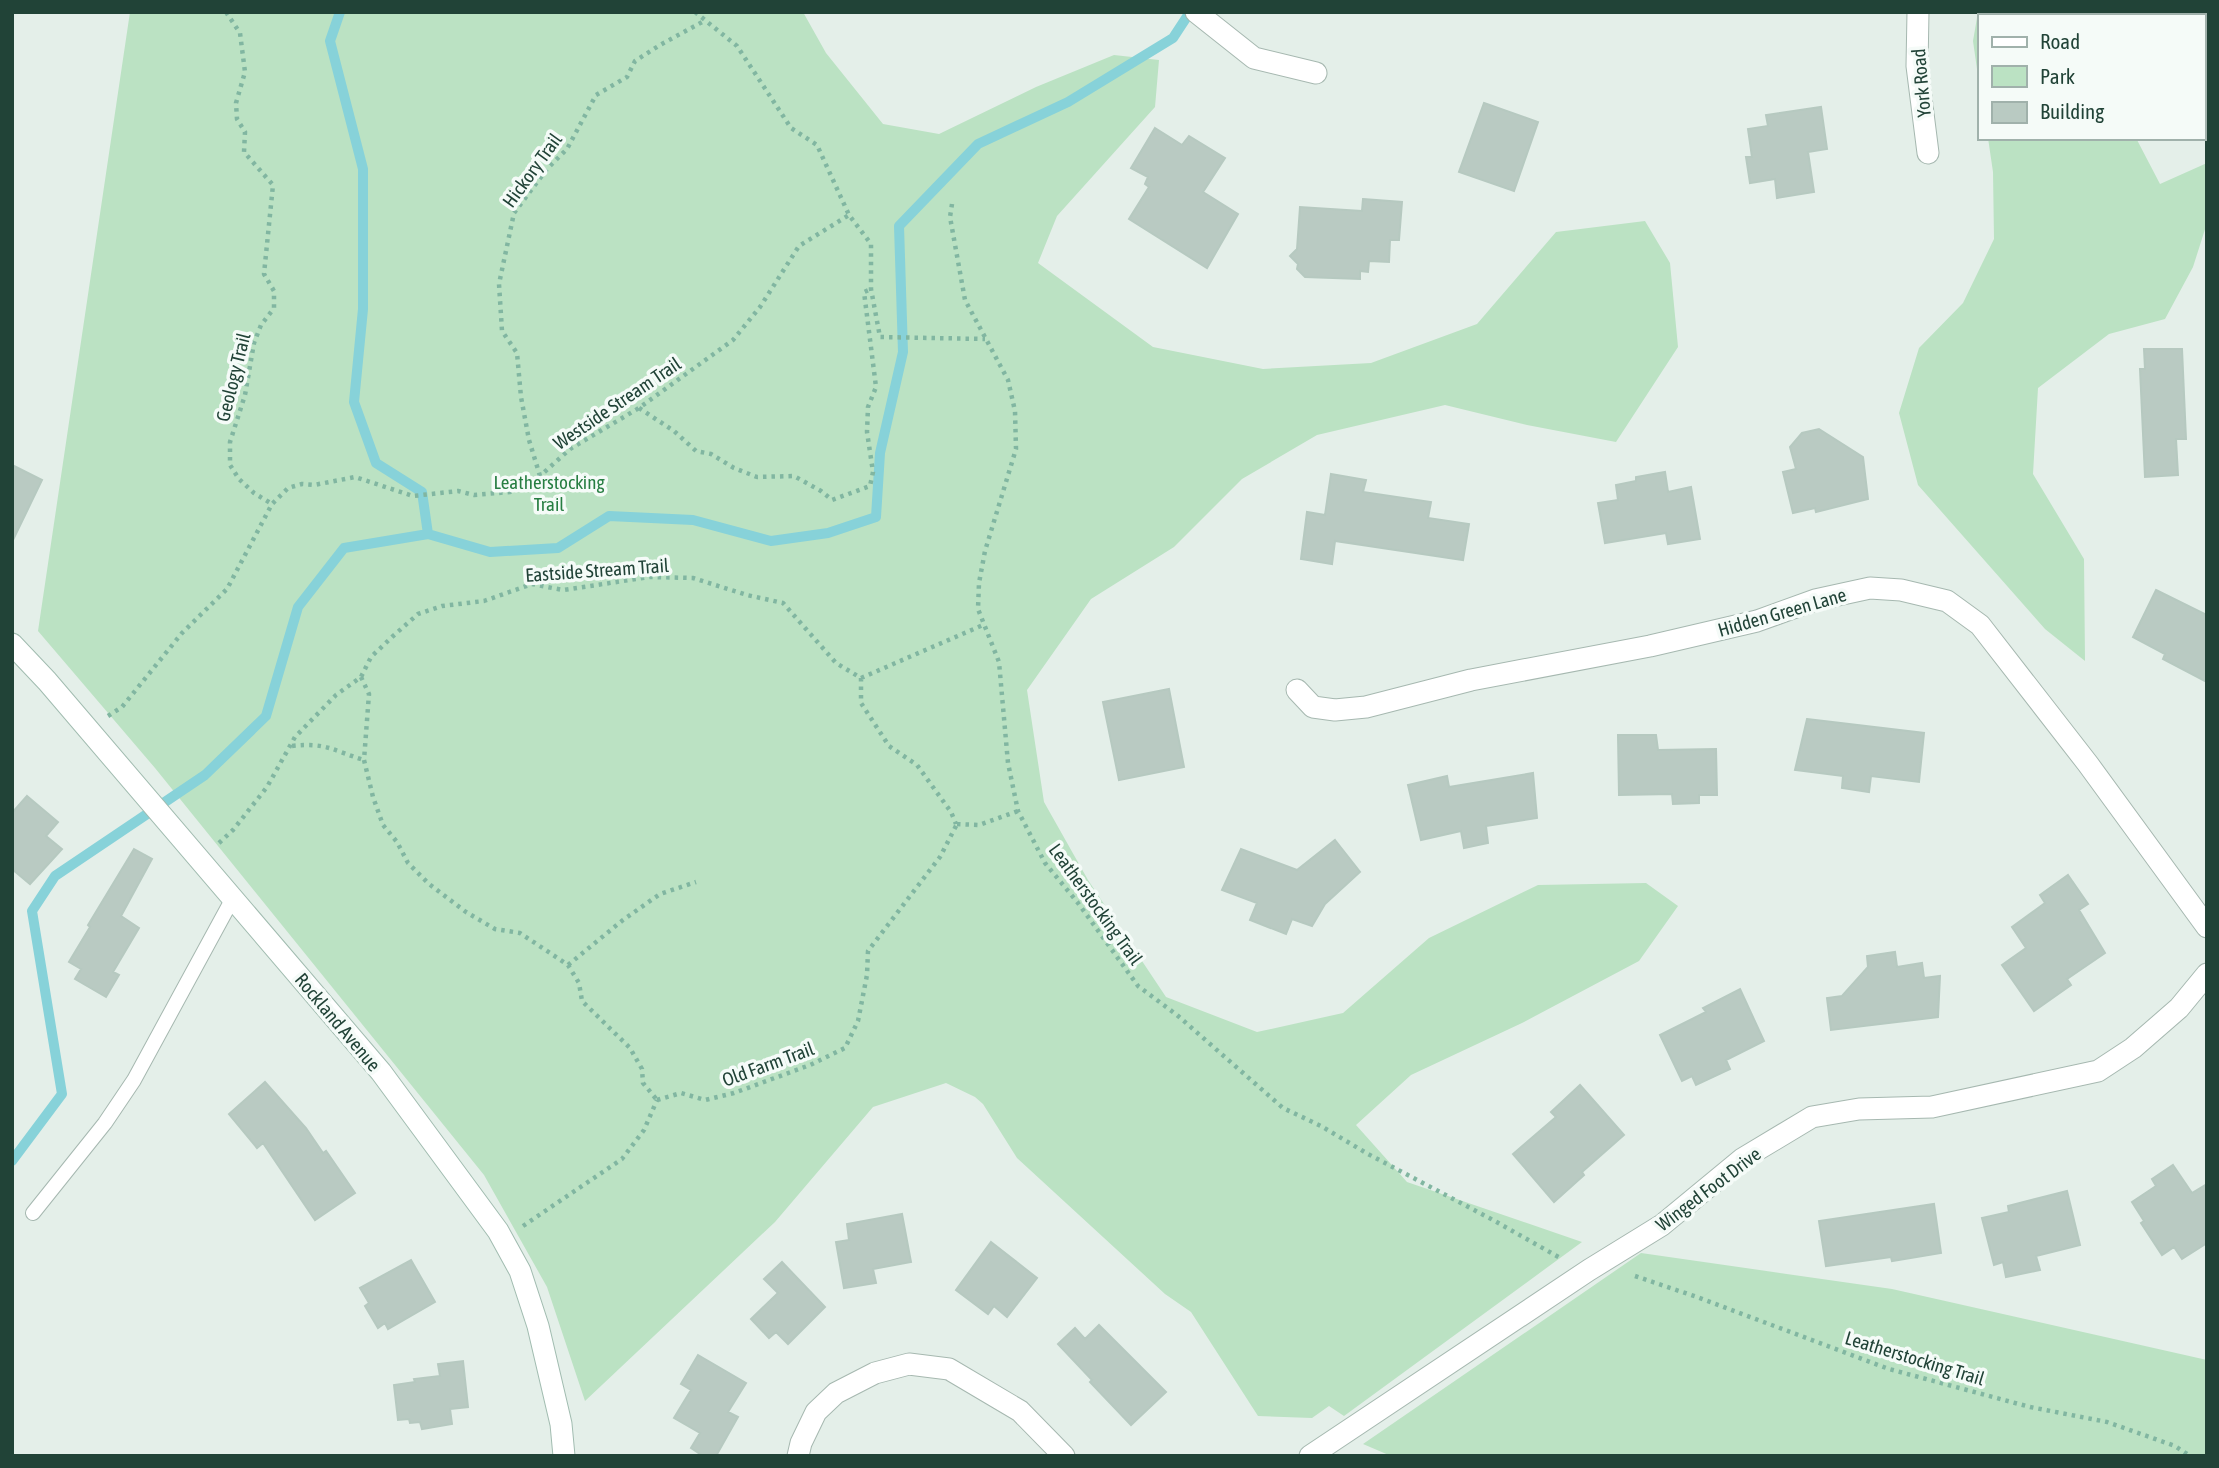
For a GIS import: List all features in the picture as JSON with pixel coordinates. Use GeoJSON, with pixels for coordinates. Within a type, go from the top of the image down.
{"type":"FeatureCollection","features":[{"type":"Feature","properties":{"kind":"street","name":"York Road"},"geometry":{"type":"LineString","coordinates":[[1918,12],[1917,66],[1928,153]]}},
{"type":"Feature","properties":{"kind":"street"},"geometry":{"type":"LineString","coordinates":[[1202,17],[1254,58],[1316,73]]}},
{"type":"Feature","properties":{"kind":"street","name":"Hidden Green Lane"},"geometry":{"type":"LineString","coordinates":[[1297,690],[1314,707],[1335,710],[1366,706],[1471,680],[1650,646],[1757,621],[1815,600],[1870,589],[1901,590],[1947,601],[1980,625],[2088,764],[2207,927]]}},
{"type":"Feature","properties":{"kind":"street","name":"Rockland Avenue"},"geometry":{"type":"LineString","coordinates":[[12,644],[381,1072],[503,1239],[520,1272],[538,1326],[561,1424],[564,1456]]}},
{"type":"Feature","properties":{"kind":"street","name":"Winged Foot Drive"},"geometry":{"type":"LineString","coordinates":[[1310,1456],[1589,1270],[1662,1225],[1742,1159],[1812,1117],[1859,1109],[1932,1107],[2098,1071],[2133,1048],[2179,1008],[2207,974]]}},
{"type":"Feature","properties":{"kind":"street"},"geometry":{"type":"LineString","coordinates":[[798,1456],[801,1443],[816,1412],[836,1393],[875,1373],[909,1364],[949,1368],[1020,1411],[1064,1456]]}},
{"type":"Feature","properties":{"kind":"lane"},"geometry":{"type":"LineString","coordinates":[[33,1213],[105,1123],[134,1080],[233,898]]}},
{"type":"Feature","properties":{"kind":"path","name":"Geology Trail"},"geometry":{"type":"LineString","coordinates":[[226,12],[240,33],[245,72],[236,103],[236,120],[245,132],[244,152],[273,185],[264,274],[274,291],[274,308],[261,325],[254,342],[245,395],[230,442],[230,465],[239,479],[254,493],[272,504]]}},
{"type":"Feature","properties":{"kind":"path"},"geometry":{"type":"LineString","coordinates":[[695,12],[737,46],[791,128],[817,145],[849,215],[871,244],[871,289],[880,337],[986,339]]}},
{"type":"Feature","properties":{"kind":"path","name":"Hickory Trail"},"geometry":{"type":"LineString","coordinates":[[540,476],[529,440],[517,353],[502,331],[499,284],[514,213],[547,169],[567,149],[596,95],[627,77],[635,61],[704,21]]}},
{"type":"Feature","properties":{"kind":"path","name":"Leatherstocking Trail"},"geometry":{"type":"LineString","coordinates":[[952,204],[950,217],[965,300],[1008,380],[1015,411],[1016,449],[985,551],[979,583],[978,609],[999,662],[1008,763],[1018,811],[1045,863],[1078,903],[1138,986],[1177,1014],[1283,1108],[1321,1126],[1566,1261]]}},
{"type":"Feature","properties":{"kind":"path","name":"Westside Stream Trail"},"geometry":{"type":"LineString","coordinates":[[88,730],[122,707],[182,633],[227,589],[272,504],[288,488],[355,477],[413,496],[458,491],[474,495],[510,492],[540,476],[570,449],[639,408],[733,340],[760,307],[799,246],[849,215]]}},
{"type":"Feature","properties":{"kind":"path"},"geometry":{"type":"LineString","coordinates":[[639,408],[674,431],[696,452],[711,454],[734,468],[757,477],[794,476],[832,500],[870,486],[873,472],[867,420],[868,407],[876,387],[864,292],[871,289]]}},
{"type":"Feature","properties":{"kind":"path","name":"Eastside Stream Trail"},"geometry":{"type":"LineString","coordinates":[[201,861],[233,830],[267,787],[295,737],[336,695],[361,677],[371,657],[418,614],[442,606],[484,601],[531,584],[563,590],[650,577],[693,578],[747,596],[783,603],[835,663],[861,678]]}},
{"type":"Feature","properties":{"kind":"path"},"geometry":{"type":"LineString","coordinates":[[983,625],[861,678],[861,703],[889,746],[917,765],[951,811],[957,824],[979,825],[1018,811]]}},
{"type":"Feature","properties":{"kind":"path"},"geometry":{"type":"LineString","coordinates":[[361,677],[369,694],[364,760],[383,825],[397,842],[408,863],[429,884],[466,912],[495,929],[520,933],[568,965],[579,983],[582,1001],[630,1048],[642,1069],[643,1083],[657,1100],[644,1130],[622,1159],[503,1239]]}},
{"type":"Feature","properties":{"kind":"path"},"geometry":{"type":"LineString","coordinates":[[291,746],[318,744],[364,760]]}},
{"type":"Feature","properties":{"kind":"path","name":"Old Farm Trail"},"geometry":{"type":"LineString","coordinates":[[657,1100],[681,1093],[705,1100],[734,1093],[810,1065],[845,1048],[858,1021],[867,975],[867,951],[940,856],[957,824]]}},
{"type":"Feature","properties":{"kind":"path"},"geometry":{"type":"LineString","coordinates":[[568,965],[622,920],[660,894],[696,882]]}},
{"type":"Feature","properties":{"kind":"path","name":"Leatherstocking Trail"},"geometry":{"type":"LineString","coordinates":[[1635,1276],[1889,1368],[2030,1407],[2107,1422],[2175,1446],[2190,1456]]}},
{"type":"Feature","properties":{"kind":"green space","name":"Leatherstocking Trail"},"geometry":{"type":"Polygon","coordinates":[[[130,12],[803,12],[826,53],[883,124],[939,134],[1036,87],[1114,55],[1159,60],[1155,107],[1057,216],[1038,263],[1153,347],[1263,369],[1371,363],[1477,324],[1556,232],[1645,221],[1670,263],[1678,347],[1616,442],[1527,425],[1445,405],[1317,435],[1242,479],[1174,547],[1091,599],[1027,690],[1044,802],[1088,880],[1166,997],[1257,1032],[1343,1013],[1429,938],[1538,885],[1646,883],[1678,906],[1639,961],[1522,1023],[1411,1075],[1356,1125],[1407,1182],[1582,1242],[1344,1416],[1329,1406],[1312,1418],[1258,1416],[1191,1312],[1165,1294],[1017,1158],[983,1104],[975,1097],[946,1083],[873,1107],[775,1222],[585,1401],[547,1287],[484,1175],[155,768],[38,631],[130,12]]]}},
{"type":"Feature","properties":{"kind":"green space"},"geometry":{"type":"Polygon","coordinates":[[[1978,12],[2119,12],[1978,14],[1978,76],[1973,41],[1978,12]]]}},
{"type":"Feature","properties":{"kind":"green space"},"geometry":{"type":"Polygon","coordinates":[[[1988,140],[2137,140],[2160,184],[2207,163],[2207,223],[2193,267],[2165,319],[2109,334],[2038,388],[2033,474],[2084,559],[2085,661],[2045,629],[1918,485],[1899,413],[1919,348],[1963,303],[1994,239],[1993,172],[1988,140]]]}},
{"type":"Feature","properties":{"kind":"green space"},"geometry":{"type":"Polygon","coordinates":[[[1641,1253],[1892,1289],[2207,1360],[2207,1456],[1391,1456],[1363,1444],[1641,1253]]]}},
{"type":"Feature","properties":{"kind":"building"},"geometry":{"type":"Polygon","coordinates":[[[1484,103],[1538,122],[1514,191],[1459,172],[1484,103]]]}},
{"type":"Feature","properties":{"kind":"building"},"geometry":{"type":"Polygon","coordinates":[[[1821,107],[1827,149],[1808,152],[1814,192],[1777,198],[1775,179],[1750,183],[1746,157],[1752,157],[1748,129],[1768,126],[1766,115],[1821,107]]]}},
{"type":"Feature","properties":{"kind":"building"},"geometry":{"type":"Polygon","coordinates":[[[1155,128],[1182,145],[1189,136],[1225,158],[1203,192],[1238,214],[1207,268],[1129,219],[1149,187],[1145,184],[1148,177],[1131,168],[1155,128]]]}},
{"type":"Feature","properties":{"kind":"building"},"geometry":{"type":"Polygon","coordinates":[[[1363,199],[1402,202],[1399,240],[1390,240],[1389,262],[1369,261],[1368,272],[1360,271],[1360,279],[1305,277],[1290,256],[1297,249],[1300,207],[1362,211],[1363,199]]]}},
{"type":"Feature","properties":{"kind":"building"},"geometry":{"type":"Polygon","coordinates":[[[2144,349],[2182,349],[2186,439],[2176,439],[2178,475],[2145,477],[2140,369],[2145,369],[2144,349]]]}},
{"type":"Feature","properties":{"kind":"building"},"geometry":{"type":"Polygon","coordinates":[[[1819,429],[1863,457],[1868,499],[1816,512],[1815,508],[1793,513],[1783,472],[1796,469],[1790,447],[1802,433],[1819,429]]]}},
{"type":"Feature","properties":{"kind":"building"},"geometry":{"type":"Polygon","coordinates":[[[12,465],[42,480],[12,542],[12,465]]]}},
{"type":"Feature","properties":{"kind":"building"},"geometry":{"type":"Polygon","coordinates":[[[1665,472],[1668,492],[1691,487],[1700,539],[1668,544],[1666,533],[1605,543],[1598,503],[1618,500],[1616,485],[1636,481],[1636,477],[1665,472]]]}},
{"type":"Feature","properties":{"kind":"building"},"geometry":{"type":"Polygon","coordinates":[[[1331,474],[1366,480],[1363,492],[1431,502],[1428,518],[1469,524],[1463,560],[1335,541],[1332,564],[1301,559],[1307,512],[1325,515],[1331,474]]]}},
{"type":"Feature","properties":{"kind":"building"},"geometry":{"type":"Polygon","coordinates":[[[2156,590],[2207,615],[2207,682],[2163,659],[2165,654],[2133,637],[2156,590]]]}},
{"type":"Feature","properties":{"kind":"building"},"geometry":{"type":"Polygon","coordinates":[[[1169,689],[1184,767],[1119,780],[1103,702],[1169,689]]]}},
{"type":"Feature","properties":{"kind":"building"},"geometry":{"type":"Polygon","coordinates":[[[1807,719],[1924,733],[1919,782],[1871,776],[1869,792],[1842,788],[1843,776],[1795,770],[1807,719]]]}},
{"type":"Feature","properties":{"kind":"building"},"geometry":{"type":"Polygon","coordinates":[[[1618,735],[1656,735],[1658,750],[1716,749],[1717,795],[1699,795],[1699,803],[1673,804],[1672,794],[1619,795],[1618,735]]]}},
{"type":"Feature","properties":{"kind":"building"},"geometry":{"type":"Polygon","coordinates":[[[1533,773],[1537,818],[1486,826],[1488,843],[1464,848],[1461,831],[1421,840],[1408,785],[1447,776],[1449,787],[1533,773]]]}},
{"type":"Feature","properties":{"kind":"building"},"geometry":{"type":"Polygon","coordinates":[[[27,796],[58,822],[46,836],[62,849],[30,884],[12,869],[12,813],[27,796]]]}},
{"type":"Feature","properties":{"kind":"building"},"geometry":{"type":"Polygon","coordinates":[[[1335,840],[1360,872],[1325,904],[1312,926],[1292,919],[1286,934],[1250,920],[1257,903],[1222,890],[1241,849],[1297,870],[1335,840]]]}},
{"type":"Feature","properties":{"kind":"building"},"geometry":{"type":"Polygon","coordinates":[[[134,849],[152,859],[121,916],[139,928],[113,972],[119,975],[106,997],[75,979],[81,969],[69,962],[134,849]]]}},
{"type":"Feature","properties":{"kind":"building"},"geometry":{"type":"Polygon","coordinates":[[[2068,875],[2088,904],[2079,910],[2105,953],[2067,979],[2071,985],[2034,1011],[2002,965],[2026,948],[2012,927],[2045,903],[2040,895],[2068,875]]]}},
{"type":"Feature","properties":{"kind":"building"},"geometry":{"type":"Polygon","coordinates":[[[1895,952],[1897,967],[1922,963],[1924,978],[1940,976],[1938,1017],[1831,1030],[1827,998],[1842,996],[1868,967],[1867,956],[1895,952]]]}},
{"type":"Feature","properties":{"kind":"building"},"geometry":{"type":"Polygon","coordinates":[[[1740,989],[1764,1041],[1726,1060],[1730,1069],[1696,1085],[1692,1076],[1682,1081],[1660,1035],[1706,1012],[1703,1008],[1740,989]]]}},
{"type":"Feature","properties":{"kind":"building"},"geometry":{"type":"Polygon","coordinates":[[[265,1082],[306,1128],[323,1153],[326,1151],[355,1193],[315,1220],[263,1143],[257,1148],[229,1114],[265,1082]]]}},
{"type":"Feature","properties":{"kind":"building"},"geometry":{"type":"Polygon","coordinates":[[[1580,1085],[1624,1135],[1582,1172],[1584,1175],[1554,1202],[1513,1154],[1556,1117],[1551,1112],[1580,1085]]]}},
{"type":"Feature","properties":{"kind":"building"},"geometry":{"type":"Polygon","coordinates":[[[2173,1165],[2192,1193],[2207,1184],[2207,1243],[2182,1259],[2174,1247],[2162,1255],[2141,1223],[2144,1221],[2132,1202],[2156,1186],[2152,1179],[2173,1165]]]}},
{"type":"Feature","properties":{"kind":"building"},"geometry":{"type":"Polygon","coordinates":[[[2067,1191],[2080,1245],[2036,1256],[2040,1270],[2006,1277],[2003,1262],[1994,1265],[1982,1218],[2009,1212],[2008,1206],[2067,1191]]]}},
{"type":"Feature","properties":{"kind":"building"},"geometry":{"type":"Polygon","coordinates":[[[1934,1204],[1941,1253],[1892,1261],[1891,1257],[1826,1266],[1819,1221],[1934,1204]]]}},
{"type":"Feature","properties":{"kind":"building"},"geometry":{"type":"Polygon","coordinates":[[[902,1214],[911,1262],[873,1269],[876,1283],[844,1288],[836,1242],[849,1240],[847,1224],[902,1214]]]}},
{"type":"Feature","properties":{"kind":"building"},"geometry":{"type":"Polygon","coordinates":[[[991,1242],[1037,1278],[1007,1317],[994,1306],[988,1314],[956,1290],[991,1242]]]}},
{"type":"Feature","properties":{"kind":"building"},"geometry":{"type":"Polygon","coordinates":[[[411,1260],[435,1302],[388,1329],[385,1323],[378,1328],[365,1306],[369,1303],[360,1288],[411,1260]]]}},
{"type":"Feature","properties":{"kind":"building"},"geometry":{"type":"Polygon","coordinates":[[[782,1262],[825,1307],[788,1344],[776,1332],[769,1338],[751,1319],[778,1293],[764,1279],[782,1262]]]}},
{"type":"Feature","properties":{"kind":"building"},"geometry":{"type":"Polygon","coordinates":[[[1099,1325],[1166,1392],[1131,1425],[1058,1344],[1075,1328],[1085,1339],[1099,1325]]]}},
{"type":"Feature","properties":{"kind":"building"},"geometry":{"type":"Polygon","coordinates":[[[698,1355],[746,1383],[728,1412],[738,1417],[716,1456],[703,1456],[691,1448],[700,1433],[674,1418],[691,1390],[681,1384],[698,1355]]]}},
{"type":"Feature","properties":{"kind":"building"},"geometry":{"type":"Polygon","coordinates":[[[463,1361],[468,1407],[450,1409],[452,1424],[422,1429],[420,1422],[398,1420],[394,1385],[440,1376],[438,1364],[463,1361]]]}},
{"type":"Feature","properties":{"kind":"waterway"},"geometry":{"type":"LineString","coordinates":[[340,12],[330,41],[363,169],[363,309],[354,402],[376,463],[422,492],[428,534]]}},
{"type":"Feature","properties":{"kind":"waterway"},"geometry":{"type":"LineString","coordinates":[[12,1161],[62,1094],[32,911],[55,876],[205,775],[266,716],[298,607],[344,548],[428,534],[490,552],[558,548],[609,516],[693,520],[771,541],[828,533],[876,517],[880,453],[903,352],[899,226],[978,144],[1068,102],[1173,38],[1190,12]]}}]}
